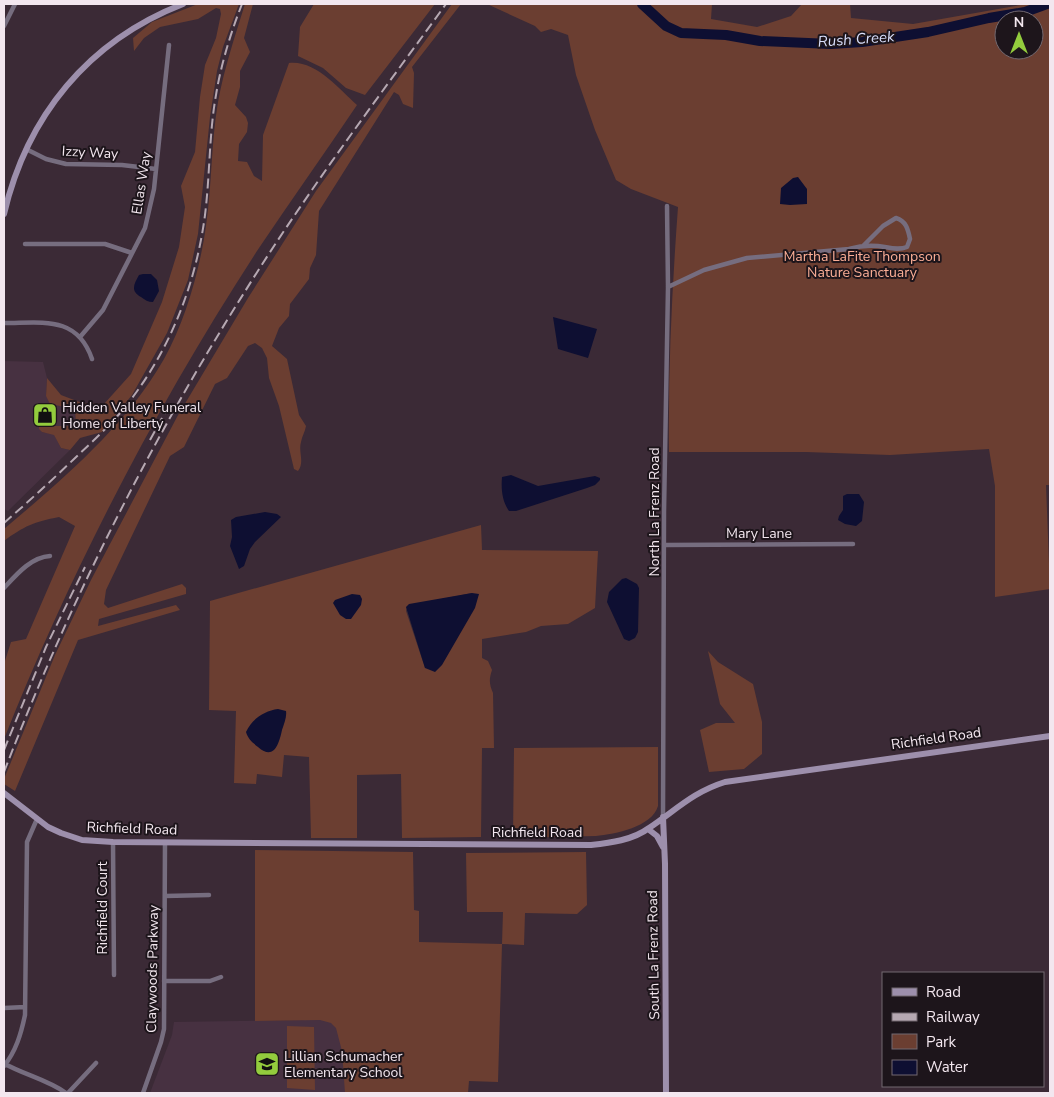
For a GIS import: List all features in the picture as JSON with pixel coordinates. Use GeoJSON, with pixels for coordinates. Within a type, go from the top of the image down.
{"type":"FeatureCollection","features":[{"type":"Feature","properties":{"kind":"street"},"geometry":{"type":"LineString","coordinates":[[4,26],[15,4]]}},
{"type":"Feature","properties":{"kind":"street"},"geometry":{"type":"LineString","coordinates":[[4,214],[15,174],[26,149],[57,96],[75,74],[119,38],[151,18],[183,4]]}},
{"type":"Feature","properties":{"kind":"street","name":"Ellas Way"},"geometry":{"type":"LineString","coordinates":[[80,336],[103,310],[145,228],[149,216],[169,45]]}},
{"type":"Feature","properties":{"kind":"street","name":"Izzy Way"},"geometry":{"type":"LineString","coordinates":[[26,149],[46,159],[66,164],[122,165],[156,169]]}},
{"type":"Feature","properties":{"kind":"street","name":"North La Frenz Road"},"geometry":{"type":"LineString","coordinates":[[663,817],[664,544],[668,287],[667,206]]}},
{"type":"Feature","properties":{"kind":"street"},"geometry":{"type":"LineString","coordinates":[[668,287],[704,270],[748,258],[863,246],[878,246],[900,250],[907,247],[910,239],[906,224],[902,219],[896,218],[883,226],[863,246]]}},
{"type":"Feature","properties":{"kind":"street"},"geometry":{"type":"LineString","coordinates":[[26,244],[105,244],[132,253]]}},
{"type":"Feature","properties":{"kind":"street"},"geometry":{"type":"LineString","coordinates":[[4,324],[54,324],[64,327],[80,336],[88,346],[92,359]]}},
{"type":"Feature","properties":{"kind":"street","name":"Mary Lane"},"geometry":{"type":"LineString","coordinates":[[664,544],[853,544]]}},
{"type":"Feature","properties":{"kind":"street"},"geometry":{"type":"LineString","coordinates":[[4,588],[34,560],[43,556],[50,556]]}},
{"type":"Feature","properties":{"kind":"street","name":"Richfield Road"},"geometry":{"type":"LineString","coordinates":[[4,793],[48,827],[82,840],[113,842],[591,845],[623,840],[648,829],[692,796],[724,782],[1050,736]]}},
{"type":"Feature","properties":{"kind":"street","name":"South La Frenz Road"},"geometry":{"type":"LineString","coordinates":[[663,817],[666,1093]]}},
{"type":"Feature","properties":{"kind":"street"},"geometry":{"type":"LineString","coordinates":[[37,819],[27,842],[25,1007],[22,1032],[16,1048],[4,1065],[67,1093],[96,1063]]}},
{"type":"Feature","properties":{"kind":"street"},"geometry":{"type":"LineString","coordinates":[[648,829],[657,836],[664,848]]}},
{"type":"Feature","properties":{"kind":"street","name":"Richfield Court"},"geometry":{"type":"LineString","coordinates":[[113,842],[114,974]]}},
{"type":"Feature","properties":{"kind":"street","name":"Claywoods Parkway"},"geometry":{"type":"LineString","coordinates":[[143,1093],[163,1031],[165,842]]}},
{"type":"Feature","properties":{"kind":"street"},"geometry":{"type":"LineString","coordinates":[[165,896],[209,895]]}},
{"type":"Feature","properties":{"kind":"street"},"geometry":{"type":"LineString","coordinates":[[164,981],[210,981],[221,977]]}},
{"type":"Feature","properties":{"kind":"street"},"geometry":{"type":"LineString","coordinates":[[4,1008],[25,1007]]}},
{"type":"Feature","properties":{"kind":"shaded area"},"geometry":{"type":"Polygon","coordinates":[[[4,361],[43,362],[47,378],[46,396],[75,409],[76,426],[39,426],[42,432],[54,434],[61,448],[70,450],[8,511],[4,509],[4,361]]]}},
{"type":"Feature","properties":{"kind":"shaded area","name":"Lillian Schumacher Elementary School"},"geometry":{"type":"Polygon","coordinates":[[[373,1019],[372,1093],[150,1093],[172,1035],[174,1022],[373,1019]]]}},
{"type":"Feature","properties":{"kind":"green space"},"geometry":{"type":"Polygon","coordinates":[[[198,4],[239,4],[223,47],[217,71],[210,117],[198,234],[188,280],[167,333],[132,395],[102,432],[80,438],[70,450],[61,448],[54,435],[42,432],[39,426],[76,426],[75,409],[50,404],[46,396],[47,378],[61,395],[82,403],[104,404],[131,374],[162,302],[179,247],[185,207],[181,186],[195,152],[205,65],[216,38],[221,14],[220,9],[216,8],[198,19],[160,27],[144,38],[134,51],[133,38],[152,22],[198,4]]]}},
{"type":"Feature","properties":{"kind":"green space"},"geometry":{"type":"Polygon","coordinates":[[[245,4],[253,4],[244,38],[250,52],[240,71],[240,87],[235,105],[246,117],[248,123],[247,132],[239,144],[238,161],[247,162],[254,176],[262,181],[263,135],[289,63],[299,63],[318,71],[357,105],[259,248],[186,366],[152,426],[88,549],[58,612],[4,739],[4,664],[11,642],[26,639],[75,526],[59,517],[30,525],[4,541],[4,529],[70,471],[112,429],[148,384],[164,359],[179,329],[191,295],[203,243],[208,211],[218,102],[245,4]]]}},
{"type":"Feature","properties":{"kind":"green space"},"geometry":{"type":"Polygon","coordinates":[[[314,4],[435,4],[365,95],[346,88],[323,68],[298,56],[300,27],[314,4]]]}},
{"type":"Feature","properties":{"kind":"green space"},"geometry":{"type":"Polygon","coordinates":[[[452,4],[461,4],[412,67],[414,73],[413,108],[403,104],[399,95],[394,92],[319,211],[316,255],[310,268],[309,279],[290,304],[289,316],[279,328],[272,346],[287,359],[299,415],[306,426],[300,446],[300,468],[298,471],[294,469],[279,406],[269,378],[267,358],[262,348],[255,343],[248,346],[227,378],[215,384],[184,447],[170,456],[106,590],[104,604],[108,608],[182,584],[186,588],[186,594],[99,619],[98,626],[176,605],[180,610],[78,640],[15,791],[4,784],[4,779],[55,655],[91,580],[177,417],[248,298],[316,191],[452,4]]]}},
{"type":"Feature","properties":{"kind":"green space","name":"Martha LaFite Thompson Nature Sanctuary"},"geometry":{"type":"Polygon","coordinates":[[[487,4],[712,4],[711,19],[757,27],[791,16],[802,4],[850,4],[851,18],[913,24],[1026,4],[1050,4],[1050,485],[1046,485],[1050,589],[995,597],[995,486],[989,449],[890,455],[806,452],[669,452],[671,329],[678,207],[631,189],[616,180],[595,130],[576,75],[568,35],[551,29],[541,32],[535,26],[487,4]]]}},
{"type":"Feature","properties":{"kind":"green space"},"geometry":{"type":"Polygon","coordinates":[[[481,525],[482,550],[598,551],[595,608],[568,624],[541,626],[526,632],[482,639],[482,658],[488,661],[492,670],[490,682],[493,693],[494,748],[482,748],[481,837],[402,838],[401,774],[357,775],[357,838],[311,838],[309,757],[284,755],[282,777],[257,774],[256,784],[234,783],[236,711],[209,710],[210,601],[481,525]],[[472,593],[407,606],[406,611],[425,668],[472,593]]]}},
{"type":"Feature","properties":{"kind":"green space"},"geometry":{"type":"Polygon","coordinates":[[[708,651],[718,662],[753,684],[762,722],[762,754],[744,769],[709,772],[700,730],[716,723],[735,723],[720,704],[708,651]]]}},
{"type":"Feature","properties":{"kind":"green space"},"geometry":{"type":"Polygon","coordinates":[[[658,747],[658,806],[654,813],[641,824],[622,831],[596,836],[513,838],[514,748],[658,747]]]}},
{"type":"Feature","properties":{"kind":"green space"},"geometry":{"type":"Polygon","coordinates":[[[255,850],[413,852],[414,910],[419,911],[419,942],[502,944],[498,1082],[469,1081],[468,1093],[345,1093],[342,1051],[336,1028],[331,1023],[320,1020],[255,1021],[255,850]]]}},
{"type":"Feature","properties":{"kind":"green space"},"geometry":{"type":"Polygon","coordinates":[[[586,852],[587,905],[577,914],[525,913],[524,945],[502,944],[503,912],[467,912],[466,853],[586,852]]]}},
{"type":"Feature","properties":{"kind":"green space"},"geometry":{"type":"Polygon","coordinates":[[[287,1026],[314,1027],[315,1090],[287,1088],[287,1026]]]}},
{"type":"Feature","properties":{"kind":"water"},"geometry":{"type":"Polygon","coordinates":[[[798,177],[807,189],[807,204],[780,204],[781,188],[793,178],[798,177]]]}},
{"type":"Feature","properties":{"kind":"water"},"geometry":{"type":"Polygon","coordinates":[[[151,274],[157,280],[159,291],[153,302],[144,299],[134,290],[139,275],[151,274]]]}},
{"type":"Feature","properties":{"kind":"water"},"geometry":{"type":"Polygon","coordinates":[[[553,317],[597,329],[588,358],[558,349],[553,317]]]}},
{"type":"Feature","properties":{"kind":"water"},"geometry":{"type":"Polygon","coordinates":[[[511,475],[538,486],[595,476],[600,478],[600,480],[595,485],[587,488],[516,511],[509,511],[503,499],[502,477],[511,475]]]}},
{"type":"Feature","properties":{"kind":"water"},"geometry":{"type":"Polygon","coordinates":[[[859,494],[864,502],[862,521],[856,526],[845,524],[838,520],[843,510],[843,496],[859,494]]]}},
{"type":"Feature","properties":{"kind":"water"},"geometry":{"type":"Polygon","coordinates":[[[265,512],[277,514],[281,517],[255,542],[250,549],[244,566],[239,569],[230,546],[232,537],[231,520],[236,517],[265,512]]]}},
{"type":"Feature","properties":{"kind":"water"},"geometry":{"type":"Polygon","coordinates":[[[626,578],[637,584],[639,588],[638,632],[635,638],[629,641],[624,639],[607,602],[609,592],[622,579],[626,578]]]}},
{"type":"Feature","properties":{"kind":"water"},"geometry":{"type":"Polygon","coordinates":[[[472,593],[479,594],[475,608],[442,665],[435,672],[425,668],[406,607],[409,604],[472,593]]]}},
{"type":"Feature","properties":{"kind":"water"},"geometry":{"type":"Polygon","coordinates":[[[352,594],[360,595],[362,599],[361,605],[351,619],[346,619],[340,615],[333,603],[335,600],[352,594]]]}},
{"type":"Feature","properties":{"kind":"water"},"geometry":{"type":"Polygon","coordinates":[[[278,709],[286,711],[286,718],[279,741],[272,751],[264,751],[252,742],[246,732],[259,716],[278,709]]]}},
{"type":"Feature","properties":{"kind":"waterway","name":"Rush Creek"},"geometry":{"type":"LineString","coordinates":[[642,4],[666,26],[681,33],[726,35],[760,41],[831,44],[862,42],[928,32],[1025,12],[1047,4]]}},
{"type":"Feature","properties":{"kind":"railway"},"geometry":{"type":"LineString","coordinates":[[4,523],[96,439],[116,417],[144,381],[169,337],[188,290],[201,240],[207,200],[216,95],[227,48],[242,4]]}},
{"type":"Feature","properties":{"kind":"railway"},"geometry":{"type":"LineString","coordinates":[[4,772],[55,648],[83,587],[112,526],[175,408],[244,293],[292,219],[446,4]]}},
{"type":"Feature","properties":{"kind":"railway"},"geometry":{"type":"LineString","coordinates":[[150,440],[167,409]]}},
{"type":"Feature","properties":{"kind":"railway"},"geometry":{"type":"LineString","coordinates":[[4,750],[46,647],[85,567]]}},
{"type":"Feature","properties":{"kind":"place","name":"Hidden Valley Funeral Home of Liberty"},"geometry":{"type":"Point","coordinates":[45,415]}},
{"type":"Feature","properties":{"kind":"place","name":"Lillian Schumacher Elementary School"},"geometry":{"type":"Point","coordinates":[267,1064]}}]}
